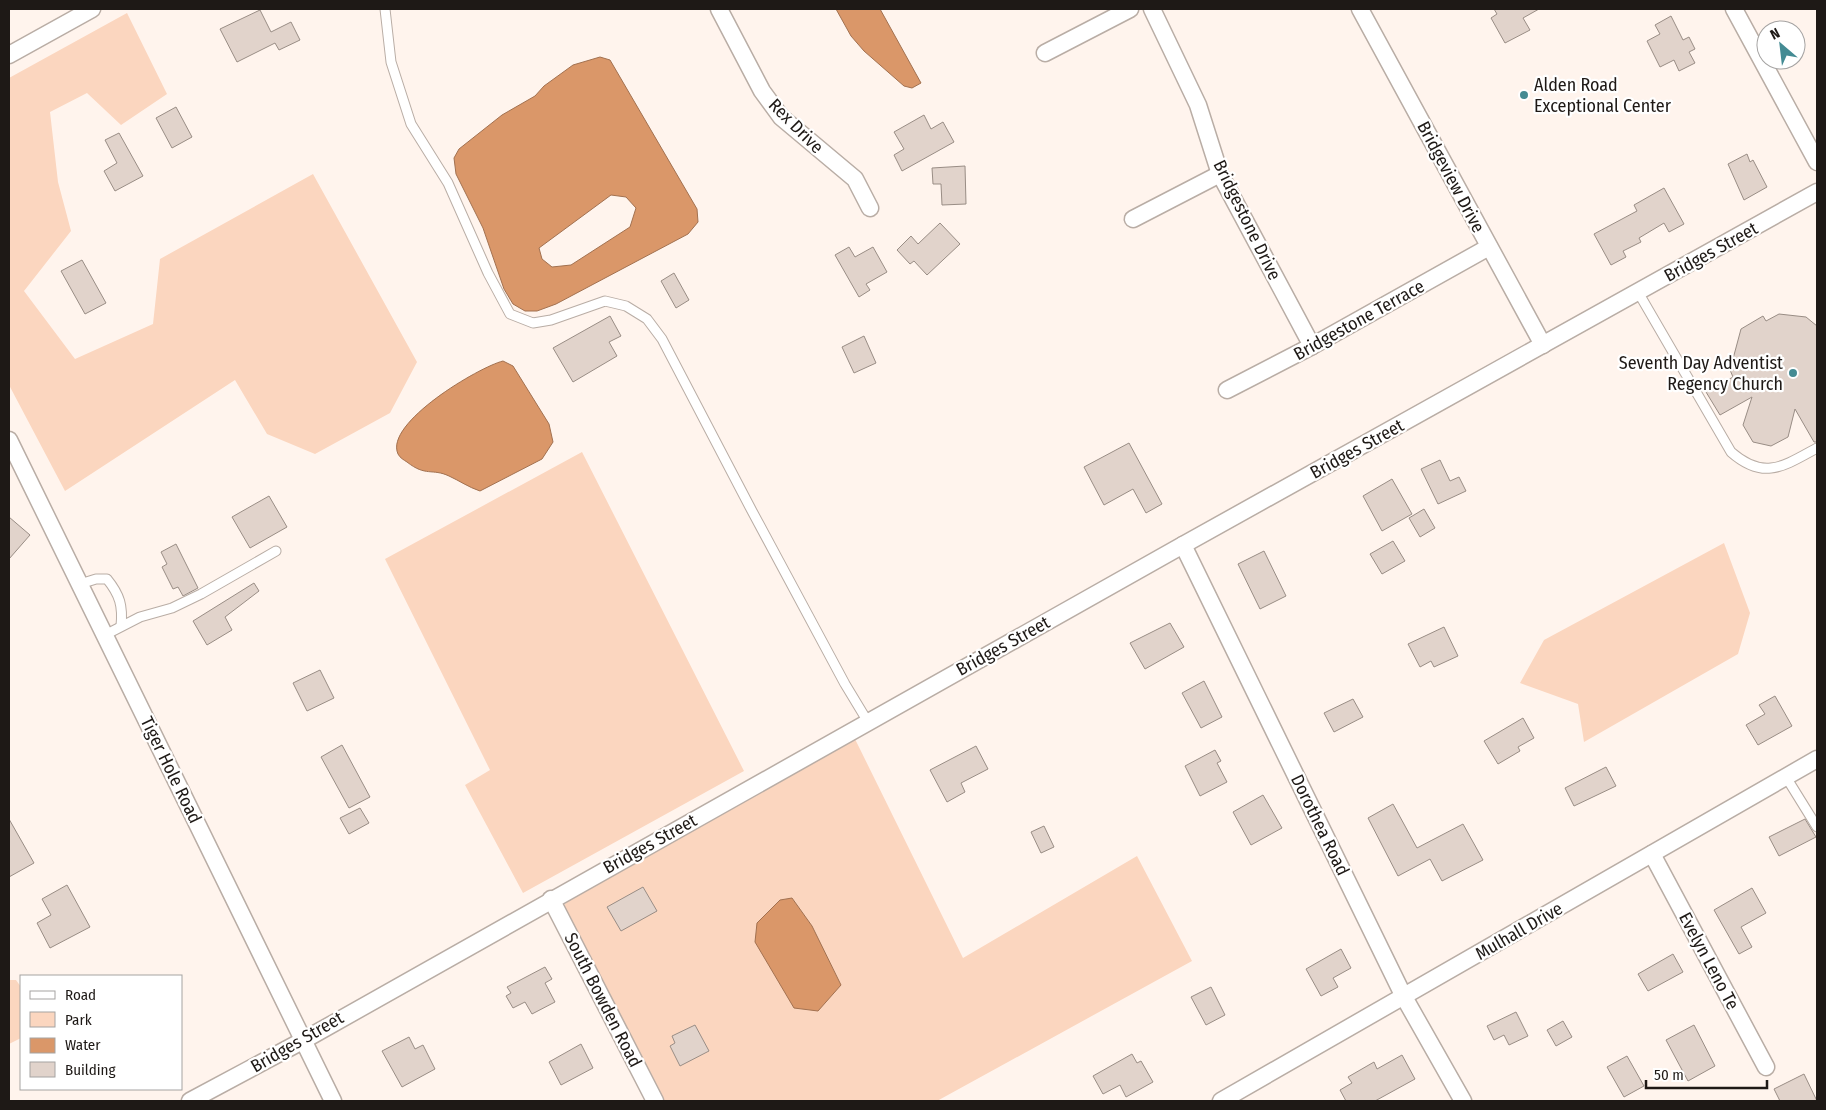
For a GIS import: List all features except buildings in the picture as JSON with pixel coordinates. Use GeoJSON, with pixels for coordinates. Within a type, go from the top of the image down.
{"type":"FeatureCollection","features":[{"type":"Feature","properties":{"kind":"street"},"geometry":{"type":"LineString","coordinates":[[9,55],[92,9]]}},
{"type":"Feature","properties":{"kind":"street","name":"Rex Drive"},"geometry":{"type":"LineString","coordinates":[[719,9],[762,91],[776,110],[795,130],[855,179],[870,208]]}},
{"type":"Feature","properties":{"kind":"street"},"geometry":{"type":"LineString","coordinates":[[1045,53],[1130,9]]}},
{"type":"Feature","properties":{"kind":"street","name":"Bridgestone Drive"},"geometry":{"type":"LineString","coordinates":[[1152,9],[1198,105],[1220,174],[1312,346]]}},
{"type":"Feature","properties":{"kind":"street","name":"Bridgeview Drive"},"geometry":{"type":"LineString","coordinates":[[1360,9],[1543,345]]}},
{"type":"Feature","properties":{"kind":"street"},"geometry":{"type":"LineString","coordinates":[[1734,9],[1817,162]]}},
{"type":"Feature","properties":{"kind":"street"},"geometry":{"type":"LineString","coordinates":[[1133,219],[1220,174]]}},
{"type":"Feature","properties":{"kind":"street","name":"Bridges Street"},"geometry":{"type":"LineString","coordinates":[[190,1101],[304,1040],[551,899],[1817,192]]}},
{"type":"Feature","properties":{"kind":"street","name":"Bridgestone Terrace"},"geometry":{"type":"LineString","coordinates":[[1227,390],[1312,346],[1489,247]]}},
{"type":"Feature","properties":{"kind":"street","name":"Tiger Hole Road"},"geometry":{"type":"LineString","coordinates":[[9,440],[333,1101]]}},
{"type":"Feature","properties":{"kind":"street","name":"Dorothea Road"},"geometry":{"type":"LineString","coordinates":[[1183,545],[1404,997],[1463,1101]]}},
{"type":"Feature","properties":{"kind":"street","name":"Mulhall Drive"},"geometry":{"type":"LineString","coordinates":[[1221,1101],[1817,759]]}},
{"type":"Feature","properties":{"kind":"street","name":"Evelyn Leno Te"},"geometry":{"type":"LineString","coordinates":[[1652,854],[1766,1067]]}},
{"type":"Feature","properties":{"kind":"street","name":"South Bowden Road"},"geometry":{"type":"LineString","coordinates":[[551,899],[655,1101]]}},
{"type":"Feature","properties":{"kind":"lane"},"geometry":{"type":"LineString","coordinates":[[385,9],[391,62],[411,124],[448,183],[488,272],[510,314],[534,323],[551,320],[605,302],[626,306],[647,319],[662,339],[813,624],[868,722]]}},
{"type":"Feature","properties":{"kind":"lane"},"geometry":{"type":"LineString","coordinates":[[1638,292],[1728,448],[1736,457],[1750,466],[1773,469],[1817,448]]}},
{"type":"Feature","properties":{"kind":"lane"},"geometry":{"type":"LineString","coordinates":[[105,634],[194,598],[276,550]]}},
{"type":"Feature","properties":{"kind":"lane"},"geometry":{"type":"LineString","coordinates":[[80,584],[96,579],[107,579],[117,592],[123,608],[121,626]]}},
{"type":"Feature","properties":{"kind":"lane"},"geometry":{"type":"LineString","coordinates":[[1786,777],[1817,827]]}},
{"type":"Feature","properties":{"kind":"green space"},"geometry":{"type":"Polygon","coordinates":[[[127,13],[167,94],[121,125],[87,93],[50,112],[58,182],[71,231],[24,291],[75,359],[153,324],[160,259],[313,174],[417,362],[390,413],[315,454],[267,434],[235,380],[65,491],[9,385],[9,78],[127,13]]]}},
{"type":"Feature","properties":{"kind":"green space"},"geometry":{"type":"Polygon","coordinates":[[[582,452],[744,771],[523,893],[465,785],[490,770],[385,559],[582,452]]]}},
{"type":"Feature","properties":{"kind":"green space"},"geometry":{"type":"Polygon","coordinates":[[[1724,543],[1750,613],[1738,654],[1584,742],[1578,704],[1520,683],[1544,640],[1724,543]]]}},
{"type":"Feature","properties":{"kind":"green space"},"geometry":{"type":"Polygon","coordinates":[[[854,737],[963,958],[1137,856],[1192,961],[937,1101],[664,1101],[565,912],[564,905],[573,895],[854,737]],[[792,898],[780,900],[841,985],[812,926],[792,898]]]}},
{"type":"Feature","properties":{"kind":"green space"},"geometry":{"type":"Polygon","coordinates":[[[9,980],[16,980],[20,986],[20,1038],[9,1044],[9,980]]]}},
{"type":"Feature","properties":{"kind":"water"},"geometry":{"type":"Polygon","coordinates":[[[836,9],[880,9],[921,83],[912,88],[904,86],[864,51],[851,36],[836,9]]]}},
{"type":"Feature","properties":{"kind":"water"},"geometry":{"type":"Polygon","coordinates":[[[600,57],[610,60],[697,209],[698,222],[688,234],[556,304],[537,311],[525,311],[513,304],[504,289],[483,228],[456,174],[454,158],[459,149],[502,115],[535,96],[544,86],[573,65],[600,57]],[[611,195],[539,248],[542,259],[552,267],[571,265],[630,227],[636,208],[626,197],[611,195]]]}},
{"type":"Feature","properties":{"kind":"water"},"geometry":{"type":"Polygon","coordinates":[[[503,361],[513,366],[549,424],[553,442],[542,459],[480,491],[443,474],[424,471],[414,467],[400,457],[398,454],[398,441],[405,427],[419,413],[436,398],[456,385],[491,365],[503,361]]]}},
{"type":"Feature","properties":{"kind":"water"},"geometry":{"type":"Polygon","coordinates":[[[792,898],[812,926],[841,985],[818,1011],[794,1008],[755,942],[757,923],[780,900],[792,898]]]}},
{"type":"Feature","properties":{"kind":"place","name":"Alden Road Exceptional Center"},"geometry":{"type":"Point","coordinates":[1524,95]}},
{"type":"Feature","properties":{"kind":"place","name":"Seventh Day Adventist Regency Church"},"geometry":{"type":"Point","coordinates":[1793,373]}}]}
